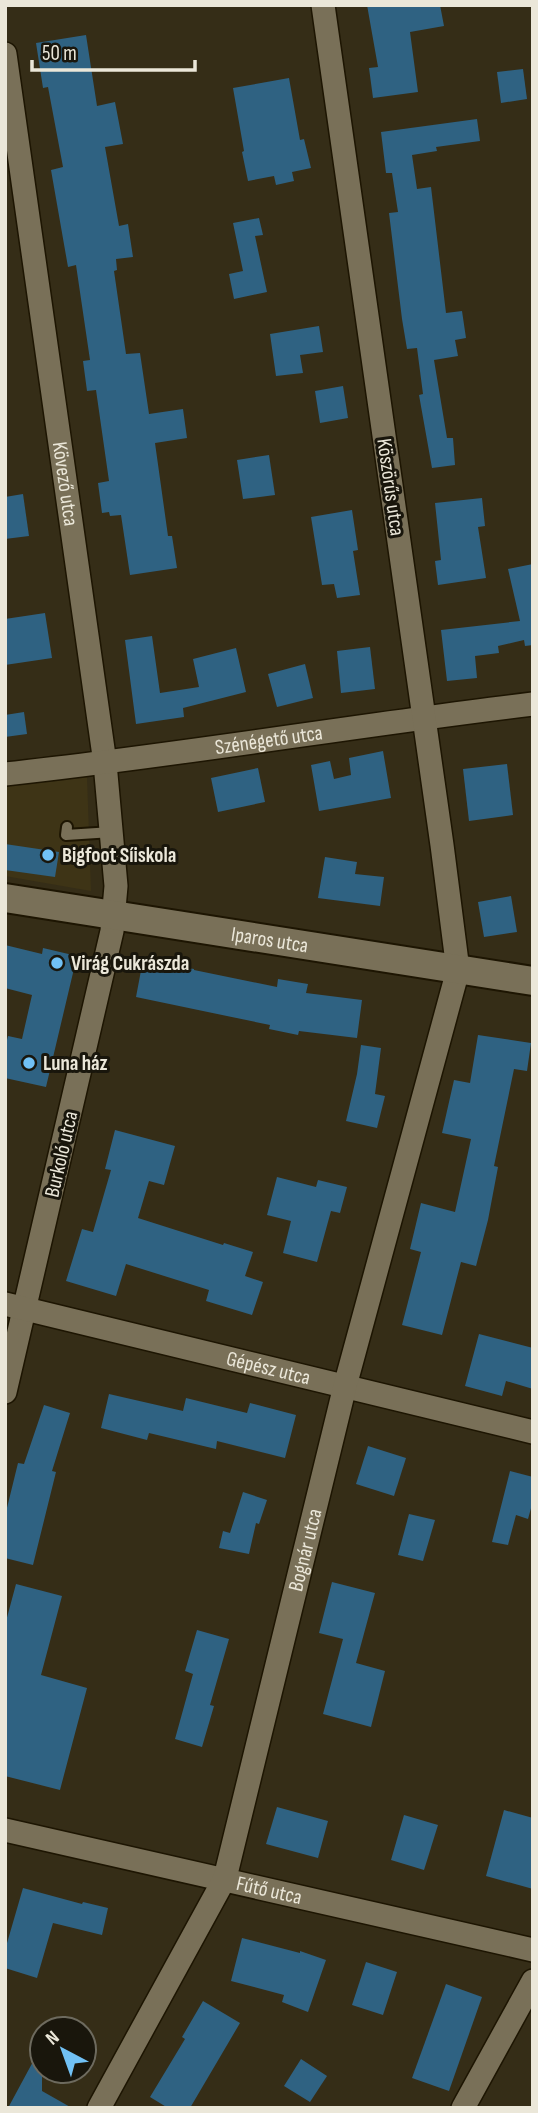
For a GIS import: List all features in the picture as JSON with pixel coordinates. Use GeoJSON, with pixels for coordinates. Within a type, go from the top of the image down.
{"type":"FeatureCollection","features":[{"type":"Feature","properties":{"kind":"street","name":"Köszörűs utca"},"geometry":{"type":"LineString","coordinates":[[324,5],[458,970]]}},
{"type":"Feature","properties":{"kind":"street","name":"Kövező utca"},"geometry":{"type":"LineString","coordinates":[[5,54],[105,763],[117,886],[114,915]]}},
{"type":"Feature","properties":{"kind":"street","name":"Szénégető utca"},"geometry":{"type":"LineString","coordinates":[[5,775],[533,704]]}},
{"type":"Feature","properties":{"kind":"street","name":"Iparos utca"},"geometry":{"type":"LineString","coordinates":[[5,898],[533,981]]}},
{"type":"Feature","properties":{"kind":"street","name":"Burkoló utca"},"geometry":{"type":"LineString","coordinates":[[5,1392],[16,1306],[114,915]]}},
{"type":"Feature","properties":{"kind":"street","name":"Bognár utca"},"geometry":{"type":"LineString","coordinates":[[99,2108],[225,1878],[345,1386],[458,970]]}},
{"type":"Feature","properties":{"kind":"street","name":"Gépész utca"},"geometry":{"type":"LineString","coordinates":[[16,1306],[533,1432]]}},
{"type":"Feature","properties":{"kind":"street","name":"Fűtő utca"},"geometry":{"type":"LineString","coordinates":[[5,1829],[533,1950]]}},
{"type":"Feature","properties":{"kind":"street"},"geometry":{"type":"LineString","coordinates":[[463,2108],[533,1981]]}},
{"type":"Feature","properties":{"kind":"lane"},"geometry":{"type":"LineString","coordinates":[[67,827],[66,835],[111,832]]}},
{"type":"Feature","properties":{"kind":"shaded area","name":"Bigfoot Síiskola"},"geometry":{"type":"Polygon","coordinates":[[[87,777],[91,891],[5,876],[5,786],[87,777]]]}},
{"type":"Feature","properties":{"kind":"building"},"geometry":{"type":"Polygon","coordinates":[[[367,5],[440,5],[444,26],[410,32],[418,92],[373,98],[369,68],[378,67],[367,5]]]}},
{"type":"Feature","properties":{"kind":"building"},"geometry":{"type":"Polygon","coordinates":[[[86,35],[97,106],[115,102],[123,144],[105,147],[119,226],[128,224],[133,257],[116,259],[117,270],[114,271],[126,354],[140,353],[149,414],[183,409],[187,438],[155,443],[168,536],[172,536],[177,568],[130,575],[121,515],[110,516],[109,512],[102,513],[98,483],[109,481],[96,390],[87,391],[83,361],[90,360],[76,265],[68,267],[51,170],[63,167],[48,87],[43,88],[36,43],[86,35]]]}},
{"type":"Feature","properties":{"kind":"building"},"geometry":{"type":"Polygon","coordinates":[[[523,69],[527,99],[501,103],[497,72],[523,69]]]}},
{"type":"Feature","properties":{"kind":"building"},"geometry":{"type":"Polygon","coordinates":[[[289,78],[300,140],[304,139],[311,168],[292,172],[294,181],[276,185],[274,176],[248,181],[233,88],[289,78]]]}},
{"type":"Feature","properties":{"kind":"building"},"geometry":{"type":"Polygon","coordinates":[[[477,119],[480,141],[436,147],[437,151],[412,155],[417,189],[431,187],[446,313],[462,311],[466,338],[455,340],[458,356],[434,360],[447,438],[453,438],[455,465],[432,468],[419,395],[423,394],[417,348],[407,349],[402,319],[389,213],[398,212],[392,173],[386,173],[381,132],[477,119]]]}},
{"type":"Feature","properties":{"kind":"building"},"geometry":{"type":"Polygon","coordinates":[[[259,218],[263,235],[255,236],[267,292],[234,299],[229,274],[243,271],[233,223],[259,218]]]}},
{"type":"Feature","properties":{"kind":"building"},"geometry":{"type":"Polygon","coordinates":[[[319,326],[323,352],[300,355],[303,373],[276,376],[270,334],[319,326]]]}},
{"type":"Feature","properties":{"kind":"building"},"geometry":{"type":"Polygon","coordinates":[[[343,386],[348,418],[320,423],[315,391],[343,386]]]}},
{"type":"Feature","properties":{"kind":"building"},"geometry":{"type":"Polygon","coordinates":[[[269,455],[275,495],[243,499],[237,460],[269,455]]]}},
{"type":"Feature","properties":{"kind":"building"},"geometry":{"type":"Polygon","coordinates":[[[23,494],[29,536],[5,539],[5,497],[23,494]]]}},
{"type":"Feature","properties":{"kind":"building"},"geometry":{"type":"Polygon","coordinates":[[[482,498],[485,526],[478,527],[486,578],[438,585],[435,561],[441,560],[435,503],[482,498]]]}},
{"type":"Feature","properties":{"kind":"building"},"geometry":{"type":"Polygon","coordinates":[[[352,510],[358,550],[353,551],[360,595],[337,598],[334,584],[322,585],[311,517],[352,510]]]}},
{"type":"Feature","properties":{"kind":"building"},"geometry":{"type":"Polygon","coordinates":[[[533,564],[533,645],[525,646],[524,640],[498,646],[499,653],[475,656],[477,678],[447,681],[441,630],[520,621],[508,569],[533,564]]]}},
{"type":"Feature","properties":{"kind":"building"},"geometry":{"type":"Polygon","coordinates":[[[45,613],[52,658],[5,665],[5,619],[45,613]]]}},
{"type":"Feature","properties":{"kind":"building"},"geometry":{"type":"Polygon","coordinates":[[[152,636],[160,693],[199,687],[193,659],[236,648],[246,692],[183,708],[184,717],[136,724],[125,640],[152,636]]]}},
{"type":"Feature","properties":{"kind":"building"},"geometry":{"type":"Polygon","coordinates":[[[370,647],[375,689],[341,693],[337,651],[370,647]]]}},
{"type":"Feature","properties":{"kind":"building"},"geometry":{"type":"Polygon","coordinates":[[[305,664],[313,698],[277,707],[268,674],[305,664]]]}},
{"type":"Feature","properties":{"kind":"building"},"geometry":{"type":"Polygon","coordinates":[[[24,712],[27,734],[5,737],[5,715],[24,712]]]}},
{"type":"Feature","properties":{"kind":"building"},"geometry":{"type":"Polygon","coordinates":[[[383,751],[391,798],[319,811],[311,765],[330,761],[334,779],[351,775],[349,758],[383,751]]]}},
{"type":"Feature","properties":{"kind":"building"},"geometry":{"type":"Polygon","coordinates":[[[507,764],[513,815],[469,821],[463,769],[507,764]]]}},
{"type":"Feature","properties":{"kind":"building"},"geometry":{"type":"Polygon","coordinates":[[[258,768],[265,802],[218,812],[211,778],[258,768]]]}},
{"type":"Feature","properties":{"kind":"building"},"geometry":{"type":"Polygon","coordinates":[[[5,844],[59,852],[55,877],[5,870],[5,844]]]}},
{"type":"Feature","properties":{"kind":"building"},"geometry":{"type":"Polygon","coordinates":[[[325,857],[357,862],[355,874],[384,877],[380,906],[318,898],[325,857]]]}},
{"type":"Feature","properties":{"kind":"building"},"geometry":{"type":"Polygon","coordinates":[[[511,896],[517,932],[484,937],[478,902],[511,896]]]}},
{"type":"Feature","properties":{"kind":"building"},"geometry":{"type":"Polygon","coordinates":[[[5,945],[42,954],[43,948],[77,956],[46,1087],[5,1078],[5,1048],[8,1036],[22,1039],[32,995],[5,988],[5,945]]]}},
{"type":"Feature","properties":{"kind":"building"},"geometry":{"type":"Polygon","coordinates":[[[143,960],[277,987],[278,979],[308,984],[306,993],[362,1000],[357,1038],[299,1031],[298,1035],[269,1029],[270,1025],[136,997],[143,960]]]}},
{"type":"Feature","properties":{"kind":"building"},"geometry":{"type":"Polygon","coordinates":[[[478,1035],[531,1043],[527,1071],[514,1069],[494,1166],[498,1167],[488,1220],[476,1266],[461,1262],[442,1335],[402,1325],[421,1252],[410,1249],[421,1203],[455,1212],[471,1139],[442,1133],[454,1080],[470,1083],[478,1035]]]}},
{"type":"Feature","properties":{"kind":"building"},"geometry":{"type":"Polygon","coordinates":[[[361,1045],[381,1048],[375,1094],[385,1096],[377,1128],[346,1121],[361,1045]]]}},
{"type":"Feature","properties":{"kind":"building"},"geometry":{"type":"Polygon","coordinates":[[[115,1130],[175,1146],[164,1185],[149,1181],[138,1218],[253,1252],[245,1276],[263,1282],[252,1315],[206,1301],[209,1290],[126,1264],[116,1296],[66,1281],[82,1229],[93,1232],[111,1170],[105,1169],[115,1130]]]}},
{"type":"Feature","properties":{"kind":"building"},"geometry":{"type":"Polygon","coordinates":[[[277,1177],[316,1187],[318,1180],[347,1187],[340,1213],[331,1211],[317,1262],[283,1253],[291,1221],[267,1215],[277,1177]]]}},
{"type":"Feature","properties":{"kind":"building"},"geometry":{"type":"Polygon","coordinates":[[[479,1334],[533,1348],[533,1389],[506,1381],[502,1396],[465,1386],[479,1334]]]}},
{"type":"Feature","properties":{"kind":"building"},"geometry":{"type":"Polygon","coordinates":[[[109,1394],[183,1411],[186,1398],[247,1413],[250,1403],[296,1415],[285,1458],[217,1441],[216,1449],[149,1433],[147,1440],[101,1428],[109,1394]]]}},
{"type":"Feature","properties":{"kind":"building"},"geometry":{"type":"Polygon","coordinates":[[[44,1405],[70,1413],[52,1471],[56,1472],[33,1565],[5,1558],[5,1516],[18,1463],[24,1464],[44,1405]]]}},
{"type":"Feature","properties":{"kind":"building"},"geometry":{"type":"Polygon","coordinates":[[[368,1446],[406,1458],[394,1496],[356,1484],[368,1446]]]}},
{"type":"Feature","properties":{"kind":"building"},"geometry":{"type":"Polygon","coordinates":[[[510,1471],[533,1477],[533,1501],[528,1519],[516,1515],[508,1545],[492,1542],[510,1471]]]}},
{"type":"Feature","properties":{"kind":"building"},"geometry":{"type":"Polygon","coordinates":[[[243,1492],[267,1500],[259,1524],[256,1523],[249,1554],[219,1548],[223,1531],[230,1533],[243,1492]]]}},
{"type":"Feature","properties":{"kind":"building"},"geometry":{"type":"Polygon","coordinates":[[[409,1514],[435,1520],[423,1561],[398,1555],[409,1514]]]}},
{"type":"Feature","properties":{"kind":"building"},"geometry":{"type":"Polygon","coordinates":[[[332,1582],[375,1593],[356,1663],[385,1671],[371,1727],[323,1714],[343,1639],[319,1633],[332,1582]]]}},
{"type":"Feature","properties":{"kind":"building"},"geometry":{"type":"Polygon","coordinates":[[[16,1584],[62,1596],[41,1675],[87,1688],[60,1790],[5,1776],[5,1625],[16,1584]]]}},
{"type":"Feature","properties":{"kind":"building"},"geometry":{"type":"Polygon","coordinates":[[[197,1630],[229,1639],[210,1705],[214,1706],[202,1747],[175,1739],[193,1674],[185,1671],[197,1630]]]}},
{"type":"Feature","properties":{"kind":"building"},"geometry":{"type":"Polygon","coordinates":[[[277,1807],[328,1821],[318,1858],[266,1844],[277,1807]]]}},
{"type":"Feature","properties":{"kind":"building"},"geometry":{"type":"Polygon","coordinates":[[[504,1810],[533,1818],[533,1889],[486,1876],[504,1810]]]}},
{"type":"Feature","properties":{"kind":"building"},"geometry":{"type":"Polygon","coordinates":[[[404,1815],[438,1825],[424,1870],[391,1860],[404,1815]]]}},
{"type":"Feature","properties":{"kind":"building"},"geometry":{"type":"Polygon","coordinates":[[[23,1888],[108,1908],[102,1935],[53,1923],[37,1978],[5,1968],[5,1950],[23,1888]]]}},
{"type":"Feature","properties":{"kind":"building"},"geometry":{"type":"Polygon","coordinates":[[[242,1938],[300,1951],[326,1960],[308,2012],[282,2002],[284,1995],[231,1981],[242,1938]]]}},
{"type":"Feature","properties":{"kind":"building"},"geometry":{"type":"Polygon","coordinates":[[[366,1962],[397,1972],[383,2015],[352,2005],[366,1962]]]}},
{"type":"Feature","properties":{"kind":"building"},"geometry":{"type":"Polygon","coordinates":[[[446,1984],[482,1997],[449,2091],[412,2078],[446,1984]]]}},
{"type":"Feature","properties":{"kind":"building"},"geometry":{"type":"Polygon","coordinates":[[[203,2001],[240,2023],[190,2108],[168,2108],[150,2097],[185,2039],[182,2037],[203,2001]]]}},
{"type":"Feature","properties":{"kind":"building"},"geometry":{"type":"Polygon","coordinates":[[[301,2059],[327,2076],[310,2102],[284,2086],[301,2059]]]}},
{"type":"Feature","properties":{"kind":"building"},"geometry":{"type":"Polygon","coordinates":[[[28,2071],[28,2085],[42,2085],[42,2091],[72,2108],[8,2108],[28,2071]]]}},
{"type":"Feature","properties":{"kind":"place","name":"Bigfoot Síiskola"},"geometry":{"type":"Point","coordinates":[48,855]}},
{"type":"Feature","properties":{"kind":"place","name":"Virág Cukrászda"},"geometry":{"type":"Point","coordinates":[57,963]}},
{"type":"Feature","properties":{"kind":"place","name":"Luna ház"},"geometry":{"type":"Point","coordinates":[29,1063]}}]}
